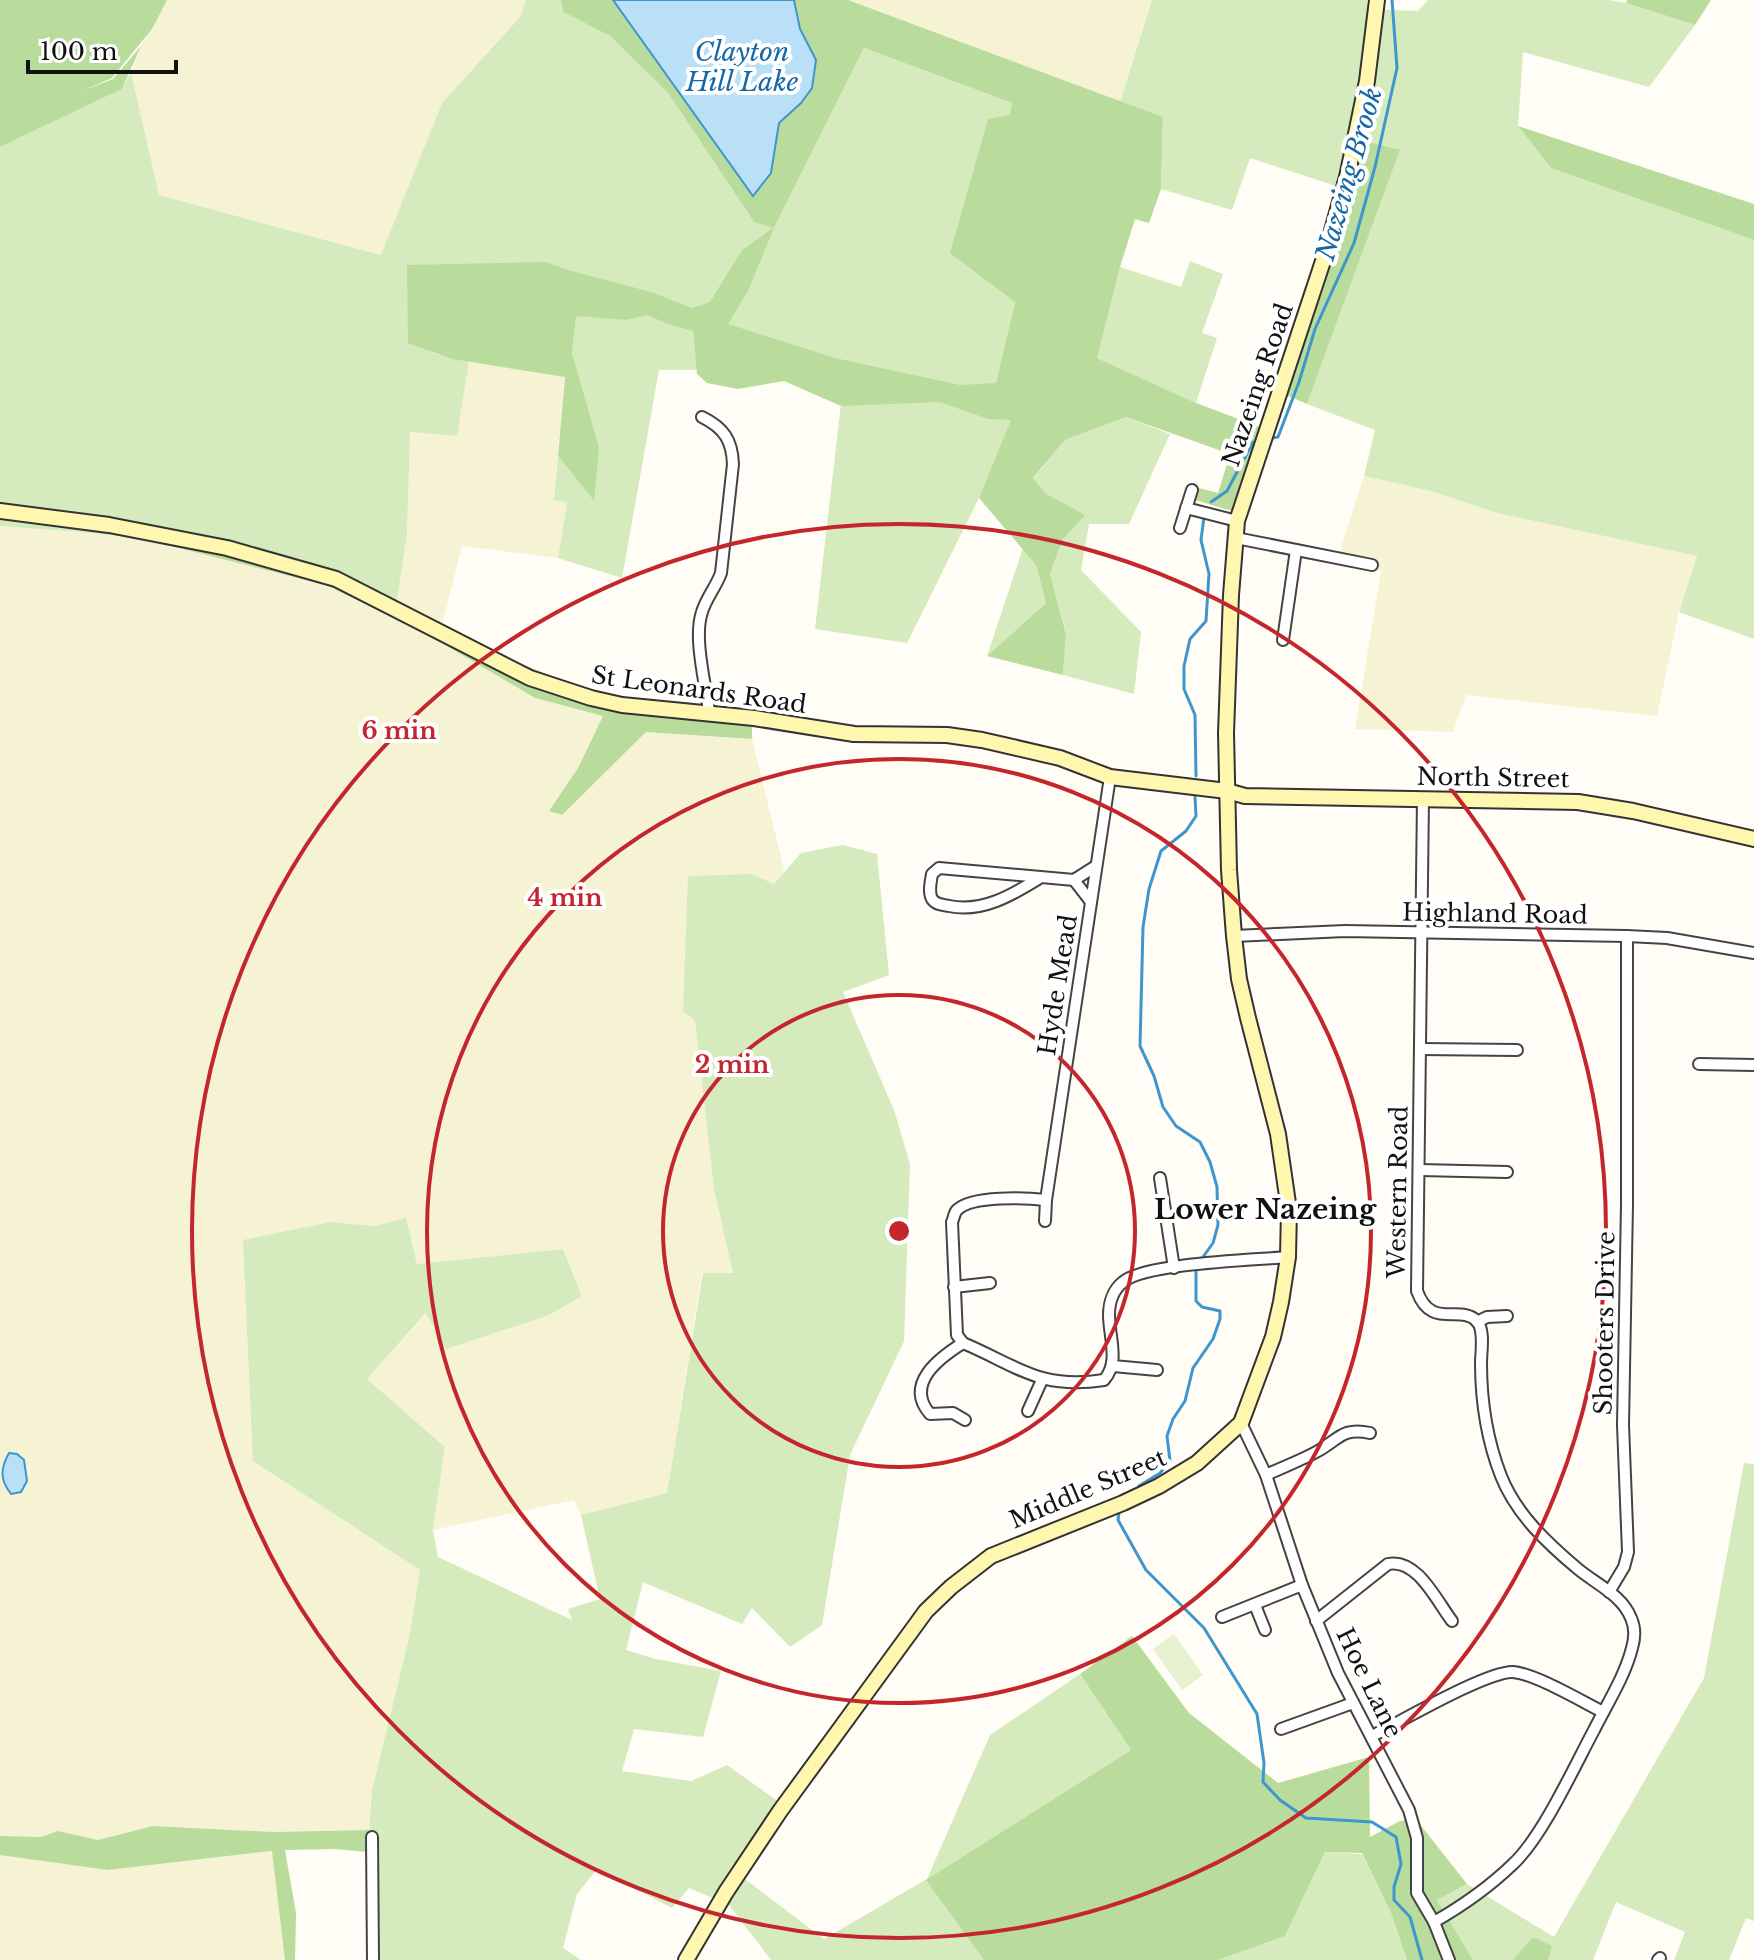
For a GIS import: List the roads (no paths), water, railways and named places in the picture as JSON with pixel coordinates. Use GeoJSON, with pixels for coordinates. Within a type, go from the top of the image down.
{"type":"FeatureCollection","features":[{"type":"Feature","properties":{"kind":"main road","name":"Nazeing Road"},"geometry":{"type":"LineString","coordinates":[[1227,791],[1228,664],[1237,521],[1326,252],[1347,177],[1367,81],[1377,0]]}},
{"type":"Feature","properties":{"kind":"main road","name":"St Leonards Road"},"geometry":{"type":"LineString","coordinates":[[0,511],[109,525],[212,545],[322,575],[381,601],[530,678],[622,705],[709,712],[830,731],[947,735],[1060,758],[1110,777],[1227,791]]}},
{"type":"Feature","properties":{"kind":"main road","name":"North Street"},"geometry":{"type":"LineString","coordinates":[[1227,791],[1245,796],[1578,802],[1659,816],[1754,839]]}},
{"type":"Feature","properties":{"kind":"main road","name":"Middle Street"},"geometry":{"type":"LineString","coordinates":[[686,1960],[726,1892],[780,1811],[926,1611],[991,1556],[1159,1486],[1197,1463],[1241,1423],[1273,1337],[1281,1302],[1288,1257],[1289,1210],[1270,1096],[1239,979],[1227,791]]}},
{"type":"Feature","properties":{"kind":"street"},"geometry":{"type":"LineString","coordinates":[[702,417],[717,424],[727,435],[733,464],[721,573],[702,611],[699,628],[709,712]]}},
{"type":"Feature","properties":{"kind":"street"},"geometry":{"type":"LineString","coordinates":[[1180,528],[1192,490]]}},
{"type":"Feature","properties":{"kind":"street"},"geometry":{"type":"LineString","coordinates":[[1186,508],[1237,521]]}},
{"type":"Feature","properties":{"kind":"street"},"geometry":{"type":"LineString","coordinates":[[1236,538],[1372,565]]}},
{"type":"Feature","properties":{"kind":"street"},"geometry":{"type":"LineString","coordinates":[[1283,640],[1296,550]]}},
{"type":"Feature","properties":{"kind":"street","name":"Hyde Mead"},"geometry":{"type":"LineString","coordinates":[[1045,1221],[1110,777]]}},
{"type":"Feature","properties":{"kind":"street","name":"Western Road"},"geometry":{"type":"LineString","coordinates":[[1423,798],[1417,1291],[1421,1303],[1430,1310],[1469,1317],[1477,1322]]}},
{"type":"Feature","properties":{"kind":"street"},"geometry":{"type":"LineString","coordinates":[[1038,879],[996,902],[967,908],[938,904],[932,899],[930,890],[932,874],[939,868],[1074,880],[1096,866]]}},
{"type":"Feature","properties":{"kind":"street"},"geometry":{"type":"LineString","coordinates":[[1074,880],[1091,902]]}},
{"type":"Feature","properties":{"kind":"street","name":"Highland Road"},"geometry":{"type":"LineString","coordinates":[[1234,936],[1345,931],[1627,936],[1667,938],[1754,953]]}},
{"type":"Feature","properties":{"kind":"street","name":"Shooters Drive"},"geometry":{"type":"LineString","coordinates":[[1609,1592],[1624,1567],[1628,1552],[1623,1425],[1627,936]]}},
{"type":"Feature","properties":{"kind":"street"},"geometry":{"type":"LineString","coordinates":[[1420,1049],[1517,1050]]}},
{"type":"Feature","properties":{"kind":"street"},"geometry":{"type":"LineString","coordinates":[[1699,1064],[1754,1065]]}},
{"type":"Feature","properties":{"kind":"street"},"geometry":{"type":"LineString","coordinates":[[1420,1170],[1507,1172]]}},
{"type":"Feature","properties":{"kind":"street"},"geometry":{"type":"LineString","coordinates":[[1160,1178],[1174,1268]]}},
{"type":"Feature","properties":{"kind":"street"},"geometry":{"type":"LineString","coordinates":[[1046,1200],[1007,1198],[968,1205],[957,1210],[952,1222],[954,1323],[957,1335],[963,1343],[1042,1380],[1085,1383],[1104,1380],[1113,1366],[1110,1301],[1116,1290],[1133,1275],[1288,1257]]}},
{"type":"Feature","properties":{"kind":"street"},"geometry":{"type":"LineString","coordinates":[[954,1287],[990,1283]]}},
{"type":"Feature","properties":{"kind":"street"},"geometry":{"type":"LineString","coordinates":[[1434,1922],[1467,1904],[1524,1851],[1613,1692],[1628,1661],[1634,1630],[1626,1608],[1531,1525],[1502,1478],[1486,1427],[1481,1384],[1481,1331],[1477,1322],[1487,1317],[1507,1316]]}},
{"type":"Feature","properties":{"kind":"street"},"geometry":{"type":"LineString","coordinates":[[963,1343],[937,1360],[925,1374],[921,1392],[923,1406],[930,1414],[953,1413],[965,1420]]}},
{"type":"Feature","properties":{"kind":"street"},"geometry":{"type":"LineString","coordinates":[[1113,1366],[1157,1370]]}},
{"type":"Feature","properties":{"kind":"street"},"geometry":{"type":"LineString","coordinates":[[1028,1411],[1042,1380]]}},
{"type":"Feature","properties":{"kind":"street","name":"Hoe Lane"},"geometry":{"type":"LineString","coordinates":[[1241,1423],[1266,1475],[1316,1621],[1353,1703],[1409,1810],[1417,1838],[1417,1893],[1434,1922],[1449,1960]]}},
{"type":"Feature","properties":{"kind":"street"},"geometry":{"type":"LineString","coordinates":[[1266,1475],[1320,1450],[1340,1435],[1356,1430],[1370,1433]]}},
{"type":"Feature","properties":{"kind":"street"},"geometry":{"type":"LineString","coordinates":[[1316,1621],[1388,1564],[1399,1562],[1411,1566],[1452,1621]]}},
{"type":"Feature","properties":{"kind":"street"},"geometry":{"type":"LineString","coordinates":[[1222,1617],[1302,1585]]}},
{"type":"Feature","properties":{"kind":"street"},"geometry":{"type":"LineString","coordinates":[[1255,1605],[1265,1630]]}},
{"type":"Feature","properties":{"kind":"street"},"geometry":{"type":"LineString","coordinates":[[1372,1736],[1486,1678],[1510,1672],[1532,1678],[1603,1712]]}},
{"type":"Feature","properties":{"kind":"street"},"geometry":{"type":"LineString","coordinates":[[1281,1729],[1353,1703]]}},
{"type":"Feature","properties":{"kind":"street"},"geometry":{"type":"LineString","coordinates":[[372,1837],[373,1960]]}},
{"type":"Feature","properties":{"kind":"water","name":"Clayton Hill Lake"},"geometry":{"type":"Polygon","coordinates":[[[613,0],[794,0],[800,29],[816,60],[812,88],[779,123],[771,173],[753,196],[613,0]]]}},
{"type":"Feature","properties":{"kind":"water"},"geometry":{"type":"Polygon","coordinates":[[[9,1453],[17,1454],[24,1460],[27,1481],[21,1492],[11,1494],[2,1474],[9,1453]]]}},
{"type":"Feature","properties":{"kind":"waterway","name":"Nazeing Brook"},"geometry":{"type":"LineString","coordinates":[[1272,438],[1278,437],[1315,329],[1354,243],[1375,167],[1397,68],[1392,0]]}},
{"type":"Feature","properties":{"kind":"waterway","name":"Nazeing Brook"},"geometry":{"type":"LineString","coordinates":[[1211,502],[1227,491],[1253,442]]}},
{"type":"Feature","properties":{"kind":"waterway","name":"Nazeing Brook"},"geometry":{"type":"LineString","coordinates":[[1196,776],[1195,715],[1184,689],[1184,666],[1190,639],[1206,621],[1209,574],[1201,540],[1204,517]]}},
{"type":"Feature","properties":{"kind":"waterway","name":"Nazeing Brook"},"geometry":{"type":"LineString","coordinates":[[1195,797],[1196,816],[1186,831],[1161,851],[1149,889],[1143,927],[1140,1046],[1154,1076],[1163,1107],[1176,1126],[1200,1142],[1210,1162],[1217,1187],[1218,1225],[1213,1243],[1203,1257]]}},
{"type":"Feature","properties":{"kind":"waterway","name":"Nazeing Brook"},"geometry":{"type":"LineString","coordinates":[[1139,1486],[1160,1473],[1170,1461],[1167,1436],[1173,1419],[1185,1401],[1193,1368],[1213,1339],[1220,1319],[1220,1311],[1202,1307],[1196,1301],[1196,1271]]}},
{"type":"Feature","properties":{"kind":"waterway","name":"Nazeing Brook"},"geometry":{"type":"LineString","coordinates":[[1119,1513],[1118,1520],[1146,1570],[1204,1628],[1257,1714],[1264,1763],[1263,1782],[1280,1800],[1306,1818],[1372,1822],[1396,1837],[1401,1864],[1394,1887],[1394,1900],[1410,1917],[1422,1960]]}},
{"type":"Feature","properties":{"kind":"district","name":"Lower Nazeing"},"geometry":{"type":"Point","coordinates":[1265,1209]}}]}
